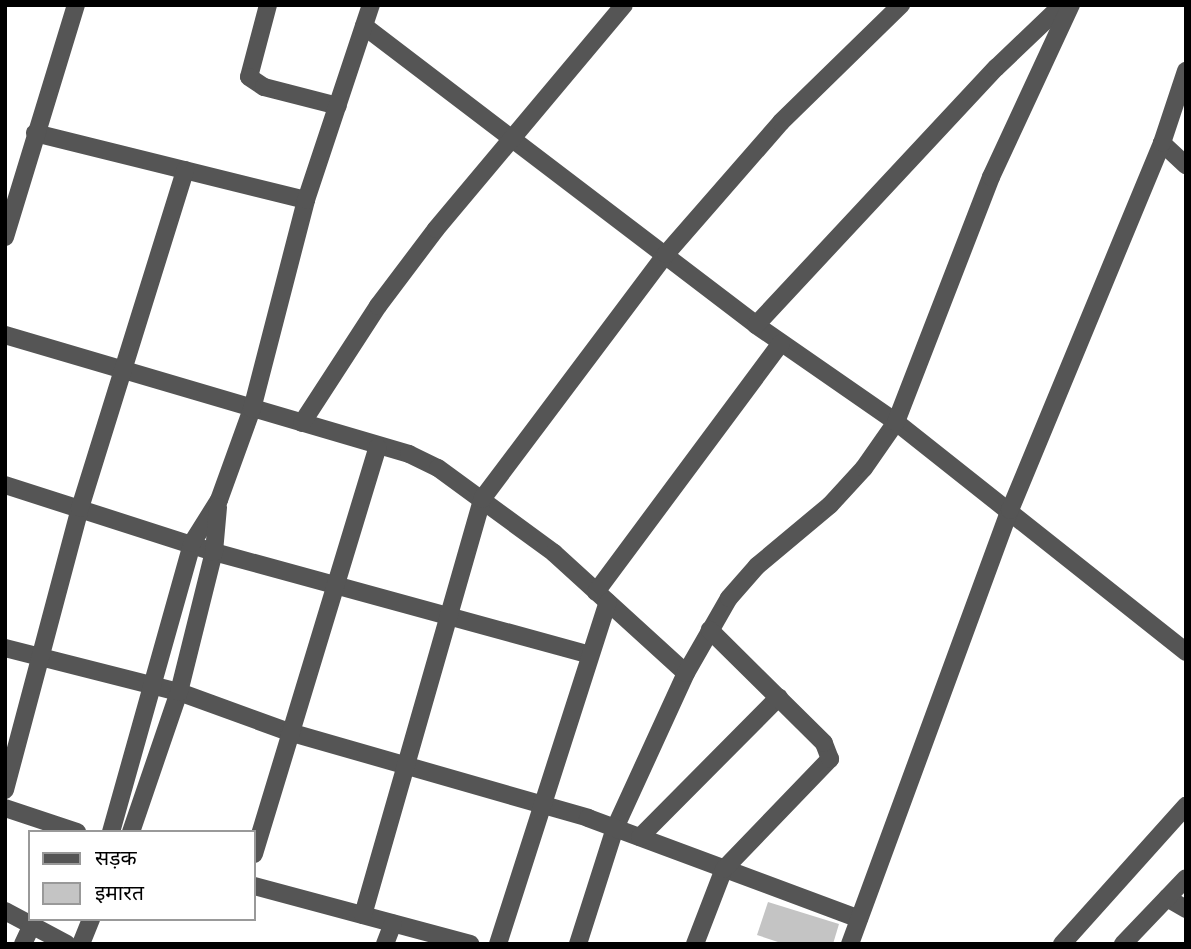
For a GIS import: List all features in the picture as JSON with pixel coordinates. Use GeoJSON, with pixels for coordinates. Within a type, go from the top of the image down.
{"type":"FeatureCollection","features":[{"type":"Feature","properties":{"kind":"street"},"geometry":{"type":"LineString","coordinates":[[5,237],[76,5]]}},
{"type":"Feature","properties":{"kind":"street"},"geometry":{"type":"LineString","coordinates":[[268,5],[249,77],[264,87],[338,106]]}},
{"type":"Feature","properties":{"kind":"street"},"geometry":{"type":"LineString","coordinates":[[112,830],[150,685],[192,543],[219,500],[252,410],[306,200],[371,5]]}},
{"type":"Feature","properties":{"kind":"street"},"geometry":{"type":"LineString","coordinates":[[302,423],[378,306],[436,229],[624,5]]}},
{"type":"Feature","properties":{"kind":"street"},"geometry":{"type":"LineString","coordinates":[[363,915],[409,768],[482,499],[666,254],[781,122],[901,5]]}},
{"type":"Feature","properties":{"kind":"street"},"geometry":{"type":"LineString","coordinates":[[756,325],[996,68],[1062,5]]}},
{"type":"Feature","properties":{"kind":"street"},"geometry":{"type":"LineString","coordinates":[[578,944],[615,828],[686,673],[710,630],[757,566],[830,505],[864,468],[895,422],[991,177],[1072,5]]}},
{"type":"Feature","properties":{"kind":"street"},"geometry":{"type":"LineString","coordinates":[[364,26],[756,325],[895,422],[1010,510],[1186,652]]}},
{"type":"Feature","properties":{"kind":"street"},"geometry":{"type":"LineString","coordinates":[[850,944],[1010,510],[1162,143],[1186,71]]}},
{"type":"Feature","properties":{"kind":"street"},"geometry":{"type":"LineString","coordinates":[[35,133],[306,200]]}},
{"type":"Feature","properties":{"kind":"street"},"geometry":{"type":"LineString","coordinates":[[1162,143],[1186,165]]}},
{"type":"Feature","properties":{"kind":"street"},"geometry":{"type":"LineString","coordinates":[[5,790],[43,657],[80,508],[126,372],[185,170]]}},
{"type":"Feature","properties":{"kind":"street"},"geometry":{"type":"LineString","coordinates":[[6,340],[409,454],[438,468],[482,499],[602,597],[686,673]]}},
{"type":"Feature","properties":{"kind":"street"},"geometry":{"type":"LineString","coordinates":[[498,944],[542,805],[602,597],[781,343]]}},
{"type":"Feature","properties":{"kind":"street"},"geometry":{"type":"LineString","coordinates":[[256,847],[333,584],[378,447]]}},
{"type":"Feature","properties":{"kind":"street"},"geometry":{"type":"LineString","coordinates":[[5,485],[214,552],[333,584],[450,620],[587,654]]}},
{"type":"Feature","properties":{"kind":"street"},"geometry":{"type":"LineString","coordinates":[[132,830],[179,692],[214,552],[219,500]]}},
{"type":"Feature","properties":{"kind":"street"},"geometry":{"type":"LineString","coordinates":[[695,944],[724,869],[830,759],[824,743],[710,630]]}},
{"type":"Feature","properties":{"kind":"street"},"geometry":{"type":"LineString","coordinates":[[5,648],[179,692],[289,732],[615,828],[859,919]]}},
{"type":"Feature","properties":{"kind":"street"},"geometry":{"type":"LineString","coordinates":[[640,837],[779,697]]}},
{"type":"Feature","properties":{"kind":"street"},"geometry":{"type":"LineString","coordinates":[[1062,944],[1186,806]]}},
{"type":"Feature","properties":{"kind":"street"},"geometry":{"type":"LineString","coordinates":[[5,808],[71,830]]}},
{"type":"Feature","properties":{"kind":"street"},"geometry":{"type":"LineString","coordinates":[[1127,942],[1186,878]]}},
{"type":"Feature","properties":{"kind":"street"},"geometry":{"type":"LineString","coordinates":[[256,887],[470,944]]}},
{"type":"Feature","properties":{"kind":"street"},"geometry":{"type":"LineString","coordinates":[[1167,898],[1186,909]]}},
{"type":"Feature","properties":{"kind":"street"},"geometry":{"type":"LineString","coordinates":[[5,911],[68,944]]}},
{"type":"Feature","properties":{"kind":"street"},"geometry":{"type":"LineString","coordinates":[[82,944],[90,921]]}},
{"type":"Feature","properties":{"kind":"street"},"geometry":{"type":"LineString","coordinates":[[385,944],[393,923]]}},
{"type":"Feature","properties":{"kind":"street"},"geometry":{"type":"LineString","coordinates":[[23,944],[32,925]]}},
{"type":"Feature","properties":{"kind":"building"},"geometry":{"type":"Polygon","coordinates":[[[768,902],[839,924],[833,944],[784,944],[757,935],[768,902]]]}}]}
